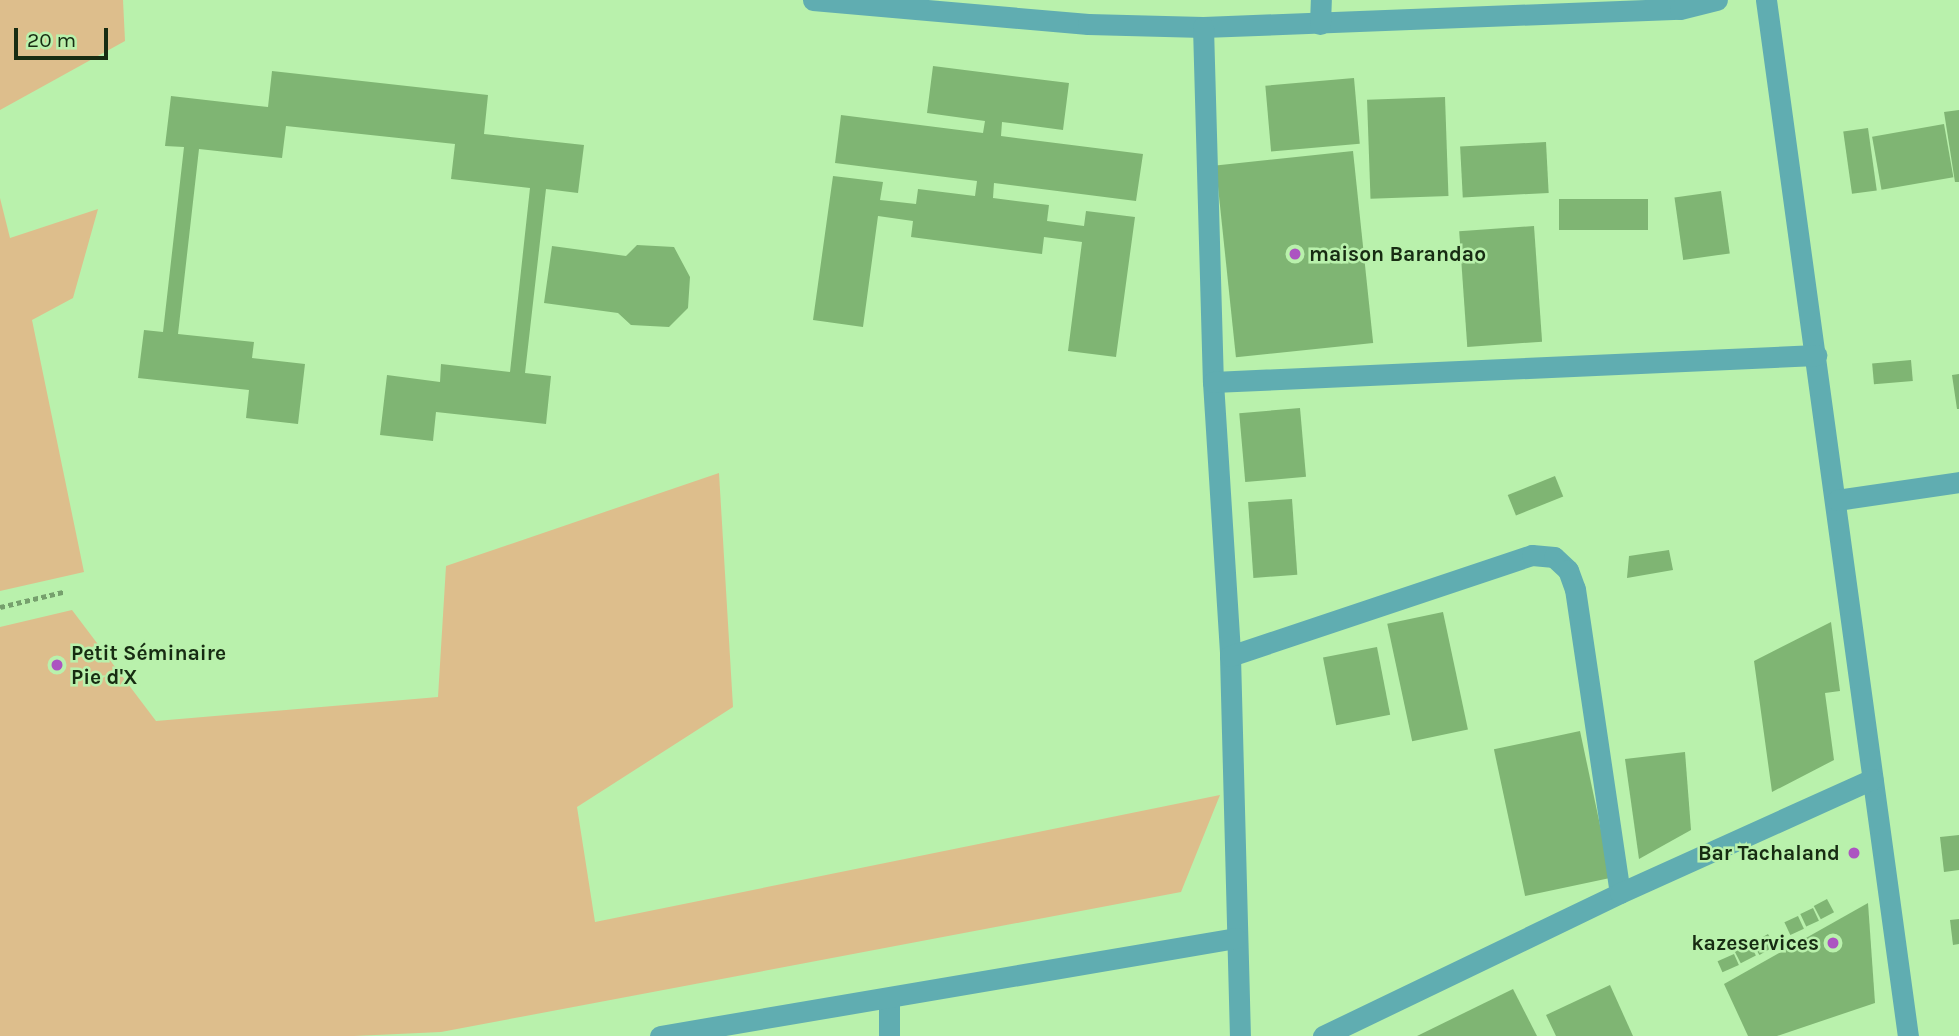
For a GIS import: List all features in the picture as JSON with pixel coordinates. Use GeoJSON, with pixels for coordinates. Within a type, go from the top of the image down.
{"type":"FeatureCollection","features":[{"type":"Feature","properties":{"kind":"street"},"geometry":{"type":"LineString","coordinates":[[813,0],[965,6],[1088,24],[1203,27],[1680,9],[1717,0]]}},
{"type":"Feature","properties":{"kind":"street"},"geometry":{"type":"LineString","coordinates":[[1320,24],[1321,0]]}},
{"type":"Feature","properties":{"kind":"street"},"geometry":{"type":"LineString","coordinates":[[1766,0],[1837,500],[1908,1036]]}},
{"type":"Feature","properties":{"kind":"street"},"geometry":{"type":"LineString","coordinates":[[1203,27],[1213,382],[1230,656],[1240,1036]]}},
{"type":"Feature","properties":{"kind":"street"},"geometry":{"type":"LineString","coordinates":[[1213,382],[1816,355]]}},
{"type":"Feature","properties":{"kind":"street"},"geometry":{"type":"LineString","coordinates":[[1837,500],[1959,482]]}},
{"type":"Feature","properties":{"kind":"street"},"geometry":{"type":"LineString","coordinates":[[1230,656],[1532,555],[1554,557],[1568,570],[1575,589],[1619,893]]}},
{"type":"Feature","properties":{"kind":"street"},"geometry":{"type":"LineString","coordinates":[[1329,1035],[1619,893],[1872,779]]}},
{"type":"Feature","properties":{"kind":"street"},"geometry":{"type":"LineString","coordinates":[[660,1036],[1236,938]]}},
{"type":"Feature","properties":{"kind":"street"},"geometry":{"type":"LineString","coordinates":[[889,998],[889,1036]]}},
{"type":"Feature","properties":{"kind":"path"},"geometry":{"type":"LineString","coordinates":[[0,607],[63,592]]}},
{"type":"Feature","properties":{"kind":"shaded area"},"geometry":{"type":"Polygon","coordinates":[[[0,0],[123,0],[125,41],[0,110],[0,0]]]}},
{"type":"Feature","properties":{"kind":"shaded area"},"geometry":{"type":"Polygon","coordinates":[[[0,198],[10,238],[98,209],[73,298],[32,320],[84,572],[0,591],[0,198]]]}},
{"type":"Feature","properties":{"kind":"shaded area"},"geometry":{"type":"Polygon","coordinates":[[[719,473],[733,707],[577,807],[595,922],[1220,795],[1181,892],[441,1032],[354,1036],[0,1036],[0,627],[72,610],[156,721],[438,697],[446,566],[719,473]]]}},
{"type":"Feature","properties":{"kind":"building"},"geometry":{"type":"Polygon","coordinates":[[[933,66],[1069,83],[1063,130],[1002,122],[1001,136],[1143,154],[1136,201],[994,183],[993,198],[1049,205],[1047,221],[1084,226],[1086,211],[1135,217],[1116,357],[1068,351],[1082,242],[1044,237],[1042,254],[911,237],[913,221],[878,216],[863,327],[813,320],[833,176],[883,182],[880,200],[916,204],[918,189],[975,196],[977,181],[835,163],[841,115],[983,133],[985,121],[927,113],[933,66]]]}},
{"type":"Feature","properties":{"kind":"building"},"geometry":{"type":"Polygon","coordinates":[[[272,71],[488,95],[484,134],[584,145],[578,193],[546,189],[525,373],[551,376],[546,424],[436,412],[433,441],[380,435],[387,375],[440,382],[441,364],[510,372],[530,188],[451,179],[455,144],[286,126],[282,158],[199,149],[178,334],[254,342],[252,358],[305,364],[298,424],[246,418],[249,390],[138,378],[144,330],[163,332],[184,147],[165,146],[171,96],[268,107],[272,71]]]}},
{"type":"Feature","properties":{"kind":"building"},"geometry":{"type":"Polygon","coordinates":[[[1354,78],[1360,144],[1271,152],[1265,86],[1354,78]]]}},
{"type":"Feature","properties":{"kind":"building"},"geometry":{"type":"Polygon","coordinates":[[[1445,97],[1448,196],[1371,199],[1367,100],[1445,97]]]}},
{"type":"Feature","properties":{"kind":"building"},"geometry":{"type":"Polygon","coordinates":[[[1959,110],[1959,182],[1955,182],[1944,112],[1959,110]]]}},
{"type":"Feature","properties":{"kind":"building"},"geometry":{"type":"Polygon","coordinates":[[[1944,124],[1953,177],[1881,190],[1872,137],[1944,124]]]}},
{"type":"Feature","properties":{"kind":"building"},"geometry":{"type":"Polygon","coordinates":[[[1868,128],[1877,190],[1852,194],[1843,131],[1868,128]]]}},
{"type":"Feature","properties":{"kind":"building"},"geometry":{"type":"Polygon","coordinates":[[[1546,142],[1549,193],[1463,197],[1460,147],[1546,142]]]}},
{"type":"Feature","properties":{"kind":"building","name":"maison Barandao"},"geometry":{"type":"Polygon","coordinates":[[[1353,151],[1373,343],[1236,357],[1216,165],[1353,151]]]}},
{"type":"Feature","properties":{"kind":"building"},"geometry":{"type":"Polygon","coordinates":[[[1721,191],[1730,253],[1683,260],[1674,198],[1721,191]]]}},
{"type":"Feature","properties":{"kind":"building"},"geometry":{"type":"Polygon","coordinates":[[[1559,199],[1648,199],[1648,230],[1559,230],[1559,199]]]}},
{"type":"Feature","properties":{"kind":"building"},"geometry":{"type":"Polygon","coordinates":[[[1534,226],[1542,342],[1467,347],[1459,231],[1534,226]]]}},
{"type":"Feature","properties":{"kind":"building"},"geometry":{"type":"Polygon","coordinates":[[[637,245],[674,247],[690,277],[688,308],[669,327],[631,325],[618,313],[544,303],[552,246],[626,256],[637,245]]]}},
{"type":"Feature","properties":{"kind":"building"},"geometry":{"type":"Polygon","coordinates":[[[1911,360],[1913,381],[1874,384],[1872,363],[1911,360]]]}},
{"type":"Feature","properties":{"kind":"building"},"geometry":{"type":"Polygon","coordinates":[[[1959,374],[1959,409],[1957,409],[1952,375],[1959,374]]]}},
{"type":"Feature","properties":{"kind":"building"},"geometry":{"type":"Polygon","coordinates":[[[1300,408],[1306,477],[1245,482],[1239,413],[1300,408]]]}},
{"type":"Feature","properties":{"kind":"building"},"geometry":{"type":"Polygon","coordinates":[[[1555,476],[1563,496],[1516,516],[1508,495],[1555,476]]]}},
{"type":"Feature","properties":{"kind":"building"},"geometry":{"type":"Polygon","coordinates":[[[1292,499],[1297,575],[1253,578],[1248,502],[1292,499]]]}},
{"type":"Feature","properties":{"kind":"building"},"geometry":{"type":"Polygon","coordinates":[[[1669,550],[1673,570],[1627,578],[1629,556],[1669,550]]]}},
{"type":"Feature","properties":{"kind":"building"},"geometry":{"type":"Polygon","coordinates":[[[1443,612],[1468,729],[1412,741],[1387,624],[1443,612]]]}},
{"type":"Feature","properties":{"kind":"building"},"geometry":{"type":"Polygon","coordinates":[[[1831,622],[1840,691],[1825,693],[1834,760],[1772,792],[1754,661],[1831,622]]]}},
{"type":"Feature","properties":{"kind":"building"},"geometry":{"type":"Polygon","coordinates":[[[1377,647],[1390,715],[1336,725],[1323,657],[1377,647]]]}},
{"type":"Feature","properties":{"kind":"building"},"geometry":{"type":"Polygon","coordinates":[[[1580,731],[1611,878],[1525,896],[1494,749],[1580,731]]]}},
{"type":"Feature","properties":{"kind":"building"},"geometry":{"type":"Polygon","coordinates":[[[1685,752],[1691,830],[1639,859],[1625,759],[1685,752]]]}},
{"type":"Feature","properties":{"kind":"building"},"geometry":{"type":"Polygon","coordinates":[[[1959,835],[1959,870],[1944,872],[1940,837],[1959,835]]]}},
{"type":"Feature","properties":{"kind":"building"},"geometry":{"type":"Polygon","coordinates":[[[1827,899],[1834,912],[1821,919],[1814,906],[1827,899]]]}},
{"type":"Feature","properties":{"kind":"building","name":"kazeservices"},"geometry":{"type":"Polygon","coordinates":[[[1868,903],[1875,1003],[1777,1036],[1748,1036],[1724,984],[1868,903]]]}},
{"type":"Feature","properties":{"kind":"building"},"geometry":{"type":"Polygon","coordinates":[[[1813,908],[1819,921],[1806,927],[1800,914],[1813,908]]]}},
{"type":"Feature","properties":{"kind":"building"},"geometry":{"type":"Polygon","coordinates":[[[1798,916],[1804,929],[1790,935],[1784,922],[1798,916]]]}},
{"type":"Feature","properties":{"kind":"building"},"geometry":{"type":"Polygon","coordinates":[[[1959,919],[1959,944],[1953,945],[1950,920],[1959,919]]]}},
{"type":"Feature","properties":{"kind":"building"},"geometry":{"type":"Polygon","coordinates":[[[1768,934],[1775,946],[1759,955],[1752,943],[1768,934]]]}},
{"type":"Feature","properties":{"kind":"building"},"geometry":{"type":"Polygon","coordinates":[[[1750,944],[1756,956],[1741,963],[1735,952],[1750,944]]]}},
{"type":"Feature","properties":{"kind":"building"},"geometry":{"type":"Polygon","coordinates":[[[1734,954],[1739,965],[1722,972],[1718,961],[1734,954]]]}},
{"type":"Feature","properties":{"kind":"building"},"geometry":{"type":"Polygon","coordinates":[[[1610,985],[1633,1036],[1556,1036],[1546,1015],[1610,985]]]}},
{"type":"Feature","properties":{"kind":"building"},"geometry":{"type":"Polygon","coordinates":[[[1513,989],[1537,1036],[1417,1036],[1513,989]]]}},
{"type":"Feature","properties":{"kind":"place","name":"maison Barandao"},"geometry":{"type":"Point","coordinates":[1295,254]}},
{"type":"Feature","properties":{"kind":"place","name":"Petit Séminaire Pie d'X"},"geometry":{"type":"Point","coordinates":[57,665]}},
{"type":"Feature","properties":{"kind":"place","name":"Bar Tachaland"},"geometry":{"type":"Point","coordinates":[1854,853]}},
{"type":"Feature","properties":{"kind":"place","name":"kazeservices"},"geometry":{"type":"Point","coordinates":[1833,943]}}]}
